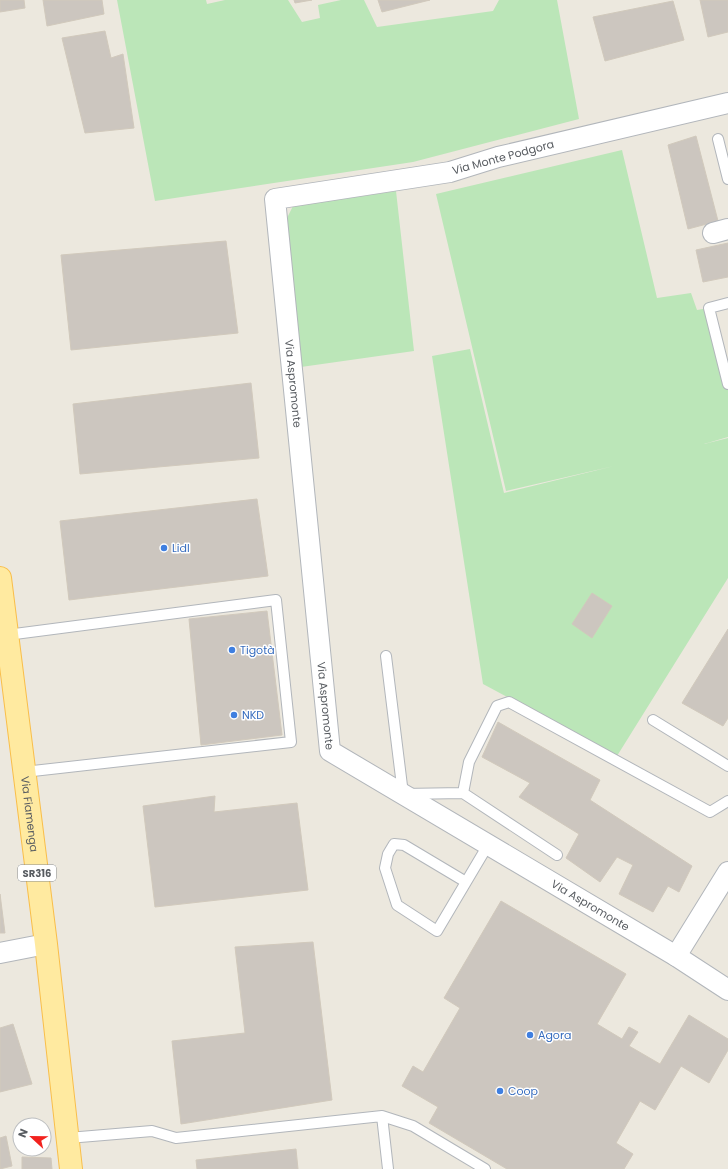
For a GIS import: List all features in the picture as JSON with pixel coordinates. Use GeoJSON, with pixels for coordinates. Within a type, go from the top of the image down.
{"type":"FeatureCollection","features":[{"type":"Feature","properties":{"kind":"main road","name":"Via Fiamenga"},"geometry":{"type":"LineString","coordinates":[[0,578],[2,604],[46,944],[72,1169]]}},
{"type":"Feature","properties":{"kind":"street","name":"Via Monte Podgora"},"geometry":{"type":"LineString","coordinates":[[275,199],[450,172],[498,157],[728,104]]}},
{"type":"Feature","properties":{"kind":"street","name":"Via Aspromonte"},"geometry":{"type":"LineString","coordinates":[[275,199],[330,751],[676,956],[728,990]]}},
{"type":"Feature","properties":{"kind":"street"},"geometry":{"type":"LineString","coordinates":[[676,956],[728,872]]}},
{"type":"Feature","properties":{"kind":"street"},"geometry":{"type":"LineString","coordinates":[[0,953],[46,944]]}},
{"type":"Feature","properties":{"kind":"lane"},"geometry":{"type":"LineString","coordinates":[[718,139],[728,179]]}},
{"type":"Feature","properties":{"kind":"lane"},"geometry":{"type":"LineString","coordinates":[[728,302],[709,308],[728,384]]}},
{"type":"Feature","properties":{"kind":"lane"},"geometry":{"type":"LineString","coordinates":[[7,635],[276,600],[291,742],[24,772]]}},
{"type":"Feature","properties":{"kind":"lane"},"geometry":{"type":"LineString","coordinates":[[386,656],[404,794],[463,794],[558,855]]}},
{"type":"Feature","properties":{"kind":"lane"},"geometry":{"type":"LineString","coordinates":[[463,794],[469,762],[472,755],[497,706],[509,702],[710,812],[728,801]]}},
{"type":"Feature","properties":{"kind":"lane"},"geometry":{"type":"LineString","coordinates":[[653,720],[728,766]]}},
{"type":"Feature","properties":{"kind":"lane"},"geometry":{"type":"LineString","coordinates":[[466,882],[404,845],[394,844],[388,854],[385,868],[397,905],[437,931],[488,845]]}},
{"type":"Feature","properties":{"kind":"lane"},"geometry":{"type":"LineString","coordinates":[[68,1138],[152,1131],[176,1138],[382,1116],[413,1126],[485,1169]]}},
{"type":"Feature","properties":{"kind":"lane"},"geometry":{"type":"LineString","coordinates":[[382,1116],[388,1169]]}},
{"type":"Feature","properties":{"kind":"green space"},"geometry":{"type":"Polygon","coordinates":[[[117,0],[206,0],[207,4],[225,0],[288,0],[302,22],[320,18],[318,5],[341,0],[364,0],[377,27],[493,11],[499,0],[557,0],[579,119],[413,162],[155,201],[117,0]]]}},
{"type":"Feature","properties":{"kind":"green space"},"geometry":{"type":"Polygon","coordinates":[[[622,150],[657,298],[691,293],[697,310],[709,308],[728,384],[728,437],[704,444],[728,438],[728,578],[617,756],[483,684],[432,356],[470,349],[504,493],[614,466],[506,491],[436,194],[622,150]]]}},
{"type":"Feature","properties":{"kind":"green space"},"geometry":{"type":"Polygon","coordinates":[[[396,191],[414,351],[301,367],[284,224],[293,206],[396,191]]]}},
{"type":"Feature","properties":{"kind":"building"},"geometry":{"type":"Polygon","coordinates":[[[0,0],[24,0],[25,8],[0,12],[0,0]]]}},
{"type":"Feature","properties":{"kind":"building"},"geometry":{"type":"Polygon","coordinates":[[[43,0],[102,0],[104,14],[47,26],[43,0]]]}},
{"type":"Feature","properties":{"kind":"building"},"geometry":{"type":"Polygon","coordinates":[[[294,0],[312,0],[295,3],[294,0]]]}},
{"type":"Feature","properties":{"kind":"building"},"geometry":{"type":"Polygon","coordinates":[[[378,0],[430,0],[382,12],[378,0]]]}},
{"type":"Feature","properties":{"kind":"building"},"geometry":{"type":"Polygon","coordinates":[[[700,0],[728,0],[728,32],[708,37],[700,0]]]}},
{"type":"Feature","properties":{"kind":"building"},"geometry":{"type":"Polygon","coordinates":[[[673,1],[684,40],[605,61],[593,17],[673,1]]]}},
{"type":"Feature","properties":{"kind":"building"},"geometry":{"type":"Polygon","coordinates":[[[105,31],[111,58],[123,54],[134,128],[85,133],[62,38],[105,31]]]}},
{"type":"Feature","properties":{"kind":"building"},"geometry":{"type":"Polygon","coordinates":[[[696,136],[718,221],[688,229],[668,145],[696,136]]]}},
{"type":"Feature","properties":{"kind":"building"},"geometry":{"type":"Polygon","coordinates":[[[226,241],[238,333],[71,350],[61,255],[226,241]]]}},
{"type":"Feature","properties":{"kind":"building"},"geometry":{"type":"Polygon","coordinates":[[[728,243],[728,277],[703,282],[696,250],[728,243]]]}},
{"type":"Feature","properties":{"kind":"building"},"geometry":{"type":"Polygon","coordinates":[[[251,383],[259,458],[80,474],[73,404],[251,383]]]}},
{"type":"Feature","properties":{"kind":"building","name":"Lidl"},"geometry":{"type":"Polygon","coordinates":[[[257,499],[268,576],[69,600],[60,521],[257,499]]]}},
{"type":"Feature","properties":{"kind":"building"},"geometry":{"type":"Polygon","coordinates":[[[592,593],[612,606],[592,638],[572,624],[592,593]]]}},
{"type":"Feature","properties":{"kind":"building"},"geometry":{"type":"Polygon","coordinates":[[[267,611],[282,735],[201,745],[189,619],[267,611]]]}},
{"type":"Feature","properties":{"kind":"building"},"geometry":{"type":"Polygon","coordinates":[[[728,629],[728,718],[723,726],[682,703],[728,629]]]}},
{"type":"Feature","properties":{"kind":"building"},"geometry":{"type":"Polygon","coordinates":[[[498,722],[600,780],[590,800],[692,866],[679,892],[668,886],[653,912],[619,894],[633,865],[617,857],[600,882],[566,858],[579,834],[519,797],[530,783],[482,757],[498,722]]]}},
{"type":"Feature","properties":{"kind":"building"},"geometry":{"type":"Polygon","coordinates":[[[215,796],[214,812],[297,803],[308,890],[155,907],[143,806],[215,796]]]}},
{"type":"Feature","properties":{"kind":"building"},"geometry":{"type":"Polygon","coordinates":[[[0,894],[5,933],[0,933],[0,894]]]}},
{"type":"Feature","properties":{"kind":"building","name":"Agora"},"geometry":{"type":"Polygon","coordinates":[[[501,901],[626,974],[597,1024],[622,1039],[629,1027],[638,1032],[629,1046],[660,1064],[689,1015],[728,1039],[728,1050],[709,1083],[681,1066],[655,1110],[640,1101],[616,1143],[633,1154],[624,1169],[507,1169],[429,1123],[438,1107],[402,1086],[413,1066],[423,1072],[460,1008],[444,998],[501,901]]]}},
{"type":"Feature","properties":{"kind":"building"},"geometry":{"type":"Polygon","coordinates":[[[313,942],[332,1100],[181,1124],[172,1041],[245,1033],[235,947],[313,942]]]}},
{"type":"Feature","properties":{"kind":"building"},"geometry":{"type":"Polygon","coordinates":[[[13,1024],[32,1084],[0,1092],[0,1028],[13,1024]]]}},
{"type":"Feature","properties":{"kind":"building"},"geometry":{"type":"Polygon","coordinates":[[[6,1136],[12,1166],[0,1169],[0,1138],[6,1136]]]}},
{"type":"Feature","properties":{"kind":"building"},"geometry":{"type":"Polygon","coordinates":[[[296,1149],[298,1169],[197,1169],[196,1160],[296,1149]]]}},
{"type":"Feature","properties":{"kind":"building"},"geometry":{"type":"Polygon","coordinates":[[[22,1157],[51,1158],[52,1169],[22,1169],[22,1157]]]}},
{"type":"Feature","properties":{"kind":"place","name":"Lidl"},"geometry":{"type":"Point","coordinates":[164,548]}},
{"type":"Feature","properties":{"kind":"place","name":"Tigotà"},"geometry":{"type":"Point","coordinates":[232,650]}},
{"type":"Feature","properties":{"kind":"place","name":"NKD"},"geometry":{"type":"Point","coordinates":[234,715]}},
{"type":"Feature","properties":{"kind":"place","name":"Agora"},"geometry":{"type":"Point","coordinates":[530,1035]}},
{"type":"Feature","properties":{"kind":"place","name":"Coop"},"geometry":{"type":"Point","coordinates":[500,1091]}}]}
